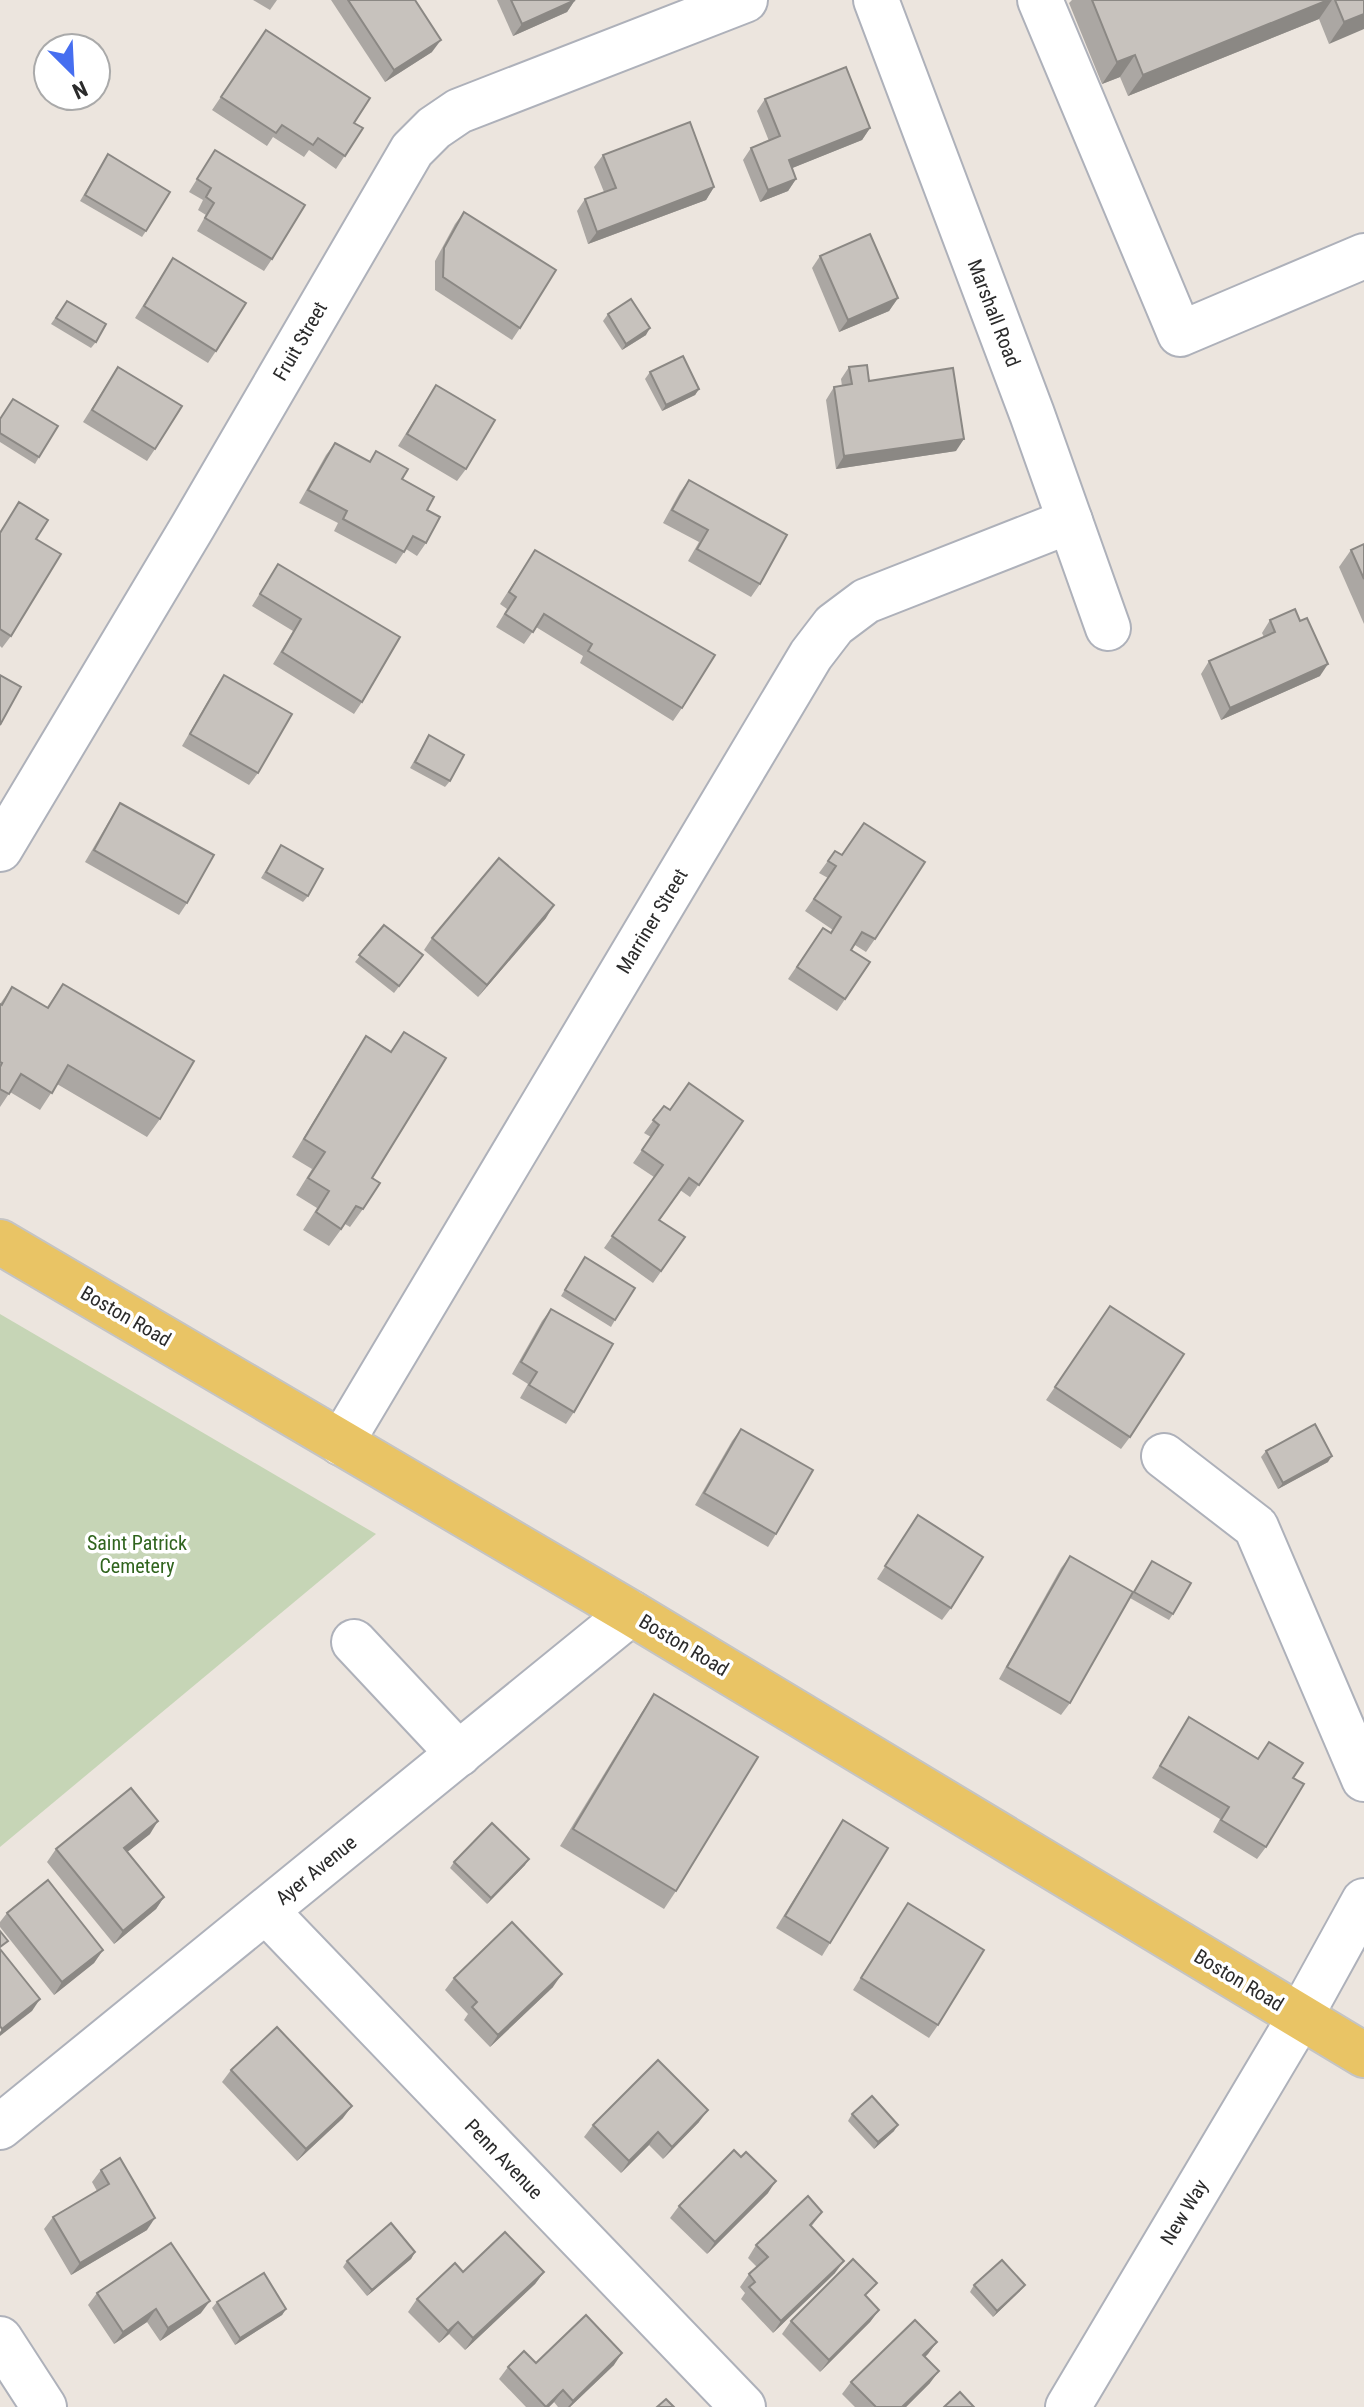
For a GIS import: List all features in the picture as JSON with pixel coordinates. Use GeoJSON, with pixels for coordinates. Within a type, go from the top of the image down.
{"type":"FeatureCollection","features":[{"type":"Feature","properties":{"kind":"main road","name":"Boston Road"},"geometry":{"type":"LineString","coordinates":[[0,1242],[631,1613],[1364,2055]]}},
{"type":"Feature","properties":{"kind":"street","name":"Fruit Street"},"geometry":{"type":"LineString","coordinates":[[0,849],[185,540],[412,150],[434,128],[459,111],[745,0]]}},
{"type":"Feature","properties":{"kind":"street","name":"Marshall Road"},"geometry":{"type":"LineString","coordinates":[[876,0],[1108,628]]}},
{"type":"Feature","properties":{"kind":"street"},"geometry":{"type":"LineString","coordinates":[[1040,0],[1180,334],[1364,256]]}},
{"type":"Feature","properties":{"kind":"street","name":"Marriner Street"},"geometry":{"type":"LineString","coordinates":[[341,1443],[811,655],[834,625],[866,601],[1070,521]]}},
{"type":"Feature","properties":{"kind":"street"},"geometry":{"type":"LineString","coordinates":[[1164,1456],[1256,1527],[1364,1779]]}},
{"type":"Feature","properties":{"kind":"street","name":"Ayer Avenue"},"geometry":{"type":"LineString","coordinates":[[0,2127],[631,1613]]}},
{"type":"Feature","properties":{"kind":"street"},"geometry":{"type":"LineString","coordinates":[[354,1642],[459,1754]]}},
{"type":"Feature","properties":{"kind":"street","name":"New Way"},"geometry":{"type":"LineString","coordinates":[[1068,2407],[1300,2017],[1364,1901]]}},
{"type":"Feature","properties":{"kind":"street","name":"Penn Avenue"},"geometry":{"type":"LineString","coordinates":[[266,1911],[743,2407]]}},
{"type":"Feature","properties":{"kind":"street"},"geometry":{"type":"LineString","coordinates":[[0,2339],[44,2407]]}},
{"type":"Feature","properties":{"kind":"green space","name":"Saint Patrick Cemetery"},"geometry":{"type":"Polygon","coordinates":[[[0,1314],[376,1534],[0,1847],[0,1314]]]}},
{"type":"Feature","properties":{"kind":"building"},"geometry":{"type":"Polygon","coordinates":[[[348,0],[415,0],[441,40],[394,70],[348,0]]]}},
{"type":"Feature","properties":{"kind":"building"},"geometry":{"type":"Polygon","coordinates":[[[511,0],[575,0],[522,24],[511,0]]]}},
{"type":"Feature","properties":{"kind":"building"},"geometry":{"type":"Polygon","coordinates":[[[1092,0],[1328,0],[1143,75],[1135,55],[1117,62],[1092,0]]]}},
{"type":"Feature","properties":{"kind":"building"},"geometry":{"type":"Polygon","coordinates":[[[1335,0],[1364,0],[1364,14],[1344,22],[1335,0]]]}},
{"type":"Feature","properties":{"kind":"building"},"geometry":{"type":"Polygon","coordinates":[[[266,30],[370,98],[354,123],[363,128],[345,156],[318,138],[313,145],[282,125],[276,133],[221,97],[266,30]]]}},
{"type":"Feature","properties":{"kind":"building"},"geometry":{"type":"Polygon","coordinates":[[[846,67],[870,128],[789,160],[796,179],[768,190],[751,148],[780,136],[765,99],[846,67]]]}},
{"type":"Feature","properties":{"kind":"building"},"geometry":{"type":"Polygon","coordinates":[[[690,122],[714,187],[597,232],[585,199],[616,188],[603,155],[690,122]]]}},
{"type":"Feature","properties":{"kind":"building"},"geometry":{"type":"Polygon","coordinates":[[[215,150],[305,205],[272,259],[205,218],[214,203],[206,197],[211,188],[197,179],[215,150]]]}},
{"type":"Feature","properties":{"kind":"building"},"geometry":{"type":"Polygon","coordinates":[[[108,154],[170,192],[146,231],[85,195],[108,154]]]}},
{"type":"Feature","properties":{"kind":"building"},"geometry":{"type":"Polygon","coordinates":[[[464,212],[556,270],[520,328],[443,277],[444,248],[464,212]]]}},
{"type":"Feature","properties":{"kind":"building"},"geometry":{"type":"Polygon","coordinates":[[[870,234],[898,298],[848,320],[820,256],[870,234]]]}},
{"type":"Feature","properties":{"kind":"building"},"geometry":{"type":"Polygon","coordinates":[[[173,258],[246,303],[216,351],[144,306],[173,258]]]}},
{"type":"Feature","properties":{"kind":"building"},"geometry":{"type":"Polygon","coordinates":[[[631,299],[650,328],[626,344],[608,314],[631,299]]]}},
{"type":"Feature","properties":{"kind":"building"},"geometry":{"type":"Polygon","coordinates":[[[67,301],[106,324],[96,342],[56,318],[67,301]]]}},
{"type":"Feature","properties":{"kind":"building"},"geometry":{"type":"Polygon","coordinates":[[[683,356],[699,389],[666,405],[650,372],[683,356]]]}},
{"type":"Feature","properties":{"kind":"building"},"geometry":{"type":"Polygon","coordinates":[[[867,365],[869,381],[953,368],[964,439],[844,456],[834,387],[852,384],[849,367],[867,365]]]}},
{"type":"Feature","properties":{"kind":"building"},"geometry":{"type":"Polygon","coordinates":[[[118,367],[182,406],[155,449],[92,410],[118,367]]]}},
{"type":"Feature","properties":{"kind":"building"},"geometry":{"type":"Polygon","coordinates":[[[436,385],[495,420],[466,469],[407,434],[436,385]]]}},
{"type":"Feature","properties":{"kind":"building"},"geometry":{"type":"Polygon","coordinates":[[[13,399],[58,426],[39,457],[0,433],[0,419],[13,399]]]}},
{"type":"Feature","properties":{"kind":"building"},"geometry":{"type":"Polygon","coordinates":[[[335,443],[370,462],[376,451],[408,469],[402,479],[434,497],[427,510],[440,517],[426,543],[413,536],[404,552],[343,519],[347,511],[308,490],[335,443]]]}},
{"type":"Feature","properties":{"kind":"building"},"geometry":{"type":"Polygon","coordinates":[[[689,480],[787,535],[760,584],[697,549],[708,530],[672,510],[689,480]]]}},
{"type":"Feature","properties":{"kind":"building"},"geometry":{"type":"Polygon","coordinates":[[[19,502],[48,520],[36,539],[61,554],[11,636],[0,629],[0,533],[19,502]]]}},
{"type":"Feature","properties":{"kind":"building"},"geometry":{"type":"Polygon","coordinates":[[[1364,544],[1364,579],[1351,550],[1364,544]]]}},
{"type":"Feature","properties":{"kind":"building"},"geometry":{"type":"Polygon","coordinates":[[[535,550],[715,655],[682,708],[588,651],[592,644],[544,614],[533,632],[505,614],[516,597],[509,592],[535,550]]]}},
{"type":"Feature","properties":{"kind":"building"},"geometry":{"type":"Polygon","coordinates":[[[278,564],[400,637],[362,702],[282,652],[301,619],[260,594],[278,564]]]}},
{"type":"Feature","properties":{"kind":"building"},"geometry":{"type":"Polygon","coordinates":[[[1295,609],[1300,621],[1307,618],[1328,664],[1230,708],[1209,661],[1275,632],[1270,620],[1295,609]]]}},
{"type":"Feature","properties":{"kind":"building"},"geometry":{"type":"Polygon","coordinates":[[[0,675],[21,687],[0,725],[0,675]]]}},
{"type":"Feature","properties":{"kind":"building"},"geometry":{"type":"Polygon","coordinates":[[[224,675],[292,714],[258,773],[190,734],[224,675]]]}},
{"type":"Feature","properties":{"kind":"building"},"geometry":{"type":"Polygon","coordinates":[[[429,735],[464,755],[450,781],[415,762],[429,735]]]}},
{"type":"Feature","properties":{"kind":"building"},"geometry":{"type":"Polygon","coordinates":[[[120,803],[214,855],[187,903],[94,850],[120,803]]]}},
{"type":"Feature","properties":{"kind":"building"},"geometry":{"type":"Polygon","coordinates":[[[864,823],[925,862],[875,939],[862,932],[851,950],[870,962],[845,999],[797,967],[823,928],[831,933],[841,917],[814,899],[836,866],[828,861],[835,851],[842,855],[864,823]]]}},
{"type":"Feature","properties":{"kind":"building"},"geometry":{"type":"Polygon","coordinates":[[[281,845],[323,869],[308,896],[266,872],[281,845]]]}},
{"type":"Feature","properties":{"kind":"building"},"geometry":{"type":"Polygon","coordinates":[[[499,858],[554,905],[487,985],[432,938],[499,858]]]}},
{"type":"Feature","properties":{"kind":"building"},"geometry":{"type":"Polygon","coordinates":[[[384,925],[423,955],[399,986],[359,955],[384,925]]]}},
{"type":"Feature","properties":{"kind":"building"},"geometry":{"type":"Polygon","coordinates":[[[63,984],[194,1061],[160,1119],[68,1065],[52,1093],[21,1074],[9,1094],[0,1089],[0,1004],[12,987],[48,1008],[63,984]]]}},
{"type":"Feature","properties":{"kind":"building"},"geometry":{"type":"Polygon","coordinates":[[[404,1032],[446,1058],[372,1178],[380,1183],[363,1209],[356,1206],[341,1229],[316,1212],[329,1191],[308,1178],[325,1152],[304,1139],[366,1036],[391,1052],[404,1032]]]}},
{"type":"Feature","properties":{"kind":"building"},"geometry":{"type":"Polygon","coordinates":[[[689,1083],[743,1121],[699,1185],[689,1178],[659,1220],[685,1237],[661,1271],[612,1236],[663,1165],[642,1150],[659,1125],[653,1120],[664,1106],[670,1110],[689,1083]]]}},
{"type":"Feature","properties":{"kind":"building"},"geometry":{"type":"Polygon","coordinates":[[[585,1257],[635,1288],[615,1320],[565,1290],[585,1257]]]}},
{"type":"Feature","properties":{"kind":"building"},"geometry":{"type":"Polygon","coordinates":[[[1110,1306],[1184,1354],[1130,1437],[1055,1387],[1110,1306]]]}},
{"type":"Feature","properties":{"kind":"building"},"geometry":{"type":"Polygon","coordinates":[[[551,1309],[613,1344],[574,1412],[529,1385],[537,1372],[521,1362],[551,1309]]]}},
{"type":"Feature","properties":{"kind":"building"},"geometry":{"type":"Polygon","coordinates":[[[1315,1424],[1332,1456],[1283,1483],[1266,1451],[1315,1424]]]}},
{"type":"Feature","properties":{"kind":"building"},"geometry":{"type":"Polygon","coordinates":[[[741,1429],[813,1470],[776,1534],[704,1493],[741,1429]]]}},
{"type":"Feature","properties":{"kind":"building"},"geometry":{"type":"Polygon","coordinates":[[[918,1515],[983,1557],[951,1608],[885,1566],[918,1515]]]}},
{"type":"Feature","properties":{"kind":"building"},"geometry":{"type":"Polygon","coordinates":[[[1070,1556],[1133,1592],[1070,1703],[1007,1667],[1070,1556]]]}},
{"type":"Feature","properties":{"kind":"building"},"geometry":{"type":"Polygon","coordinates":[[[1152,1561],[1191,1583],[1173,1614],[1134,1592],[1152,1561]]]}},
{"type":"Feature","properties":{"kind":"building"},"geometry":{"type":"Polygon","coordinates":[[[654,1694],[758,1757],[676,1891],[573,1829],[654,1694]]]}},
{"type":"Feature","properties":{"kind":"building"},"geometry":{"type":"Polygon","coordinates":[[[1189,1717],[1258,1759],[1269,1742],[1303,1763],[1293,1778],[1304,1784],[1266,1847],[1221,1820],[1229,1807],[1160,1766],[1189,1717]]]}},
{"type":"Feature","properties":{"kind":"building"},"geometry":{"type":"Polygon","coordinates":[[[131,1788],[158,1821],[124,1848],[164,1897],[123,1931],[56,1849],[131,1788]]]}},
{"type":"Feature","properties":{"kind":"building"},"geometry":{"type":"Polygon","coordinates":[[[843,1820],[888,1848],[830,1943],[785,1916],[843,1820]]]}},
{"type":"Feature","properties":{"kind":"building"},"geometry":{"type":"Polygon","coordinates":[[[492,1823],[529,1859],[491,1898],[454,1862],[492,1823]]]}},
{"type":"Feature","properties":{"kind":"building"},"geometry":{"type":"Polygon","coordinates":[[[48,1880],[103,1950],[62,1982],[7,1913],[48,1880]]]}},
{"type":"Feature","properties":{"kind":"building"},"geometry":{"type":"Polygon","coordinates":[[[908,1903],[984,1950],[938,2025],[861,1978],[908,1903]]]}},
{"type":"Feature","properties":{"kind":"building"},"geometry":{"type":"Polygon","coordinates":[[[512,1922],[562,1974],[498,2035],[472,2007],[477,2002],[454,1978],[512,1922]]]}},
{"type":"Feature","properties":{"kind":"building"},"geometry":{"type":"Polygon","coordinates":[[[0,1931],[8,1941],[0,1947],[0,1931]]]}},
{"type":"Feature","properties":{"kind":"building"},"geometry":{"type":"Polygon","coordinates":[[[0,1949],[40,1999],[2,2029],[0,2026],[0,1949]]]}},
{"type":"Feature","properties":{"kind":"building"},"geometry":{"type":"Polygon","coordinates":[[[277,2027],[352,2106],[306,2149],[231,2070],[277,2027]]]}},
{"type":"Feature","properties":{"kind":"building"},"geometry":{"type":"Polygon","coordinates":[[[658,2060],[708,2110],[672,2147],[658,2132],[629,2161],[593,2125],[658,2060]]]}},
{"type":"Feature","properties":{"kind":"building"},"geometry":{"type":"Polygon","coordinates":[[[872,2096],[898,2125],[878,2142],[852,2114],[872,2096]]]}},
{"type":"Feature","properties":{"kind":"building"},"geometry":{"type":"Polygon","coordinates":[[[734,2150],[741,2157],[746,2152],[776,2181],[715,2242],[679,2206],[734,2150]]]}},
{"type":"Feature","properties":{"kind":"building"},"geometry":{"type":"Polygon","coordinates":[[[120,2158],[155,2218],[80,2263],[53,2217],[109,2184],[101,2170],[120,2158]]]}},
{"type":"Feature","properties":{"kind":"building"},"geometry":{"type":"Polygon","coordinates":[[[808,2196],[822,2212],[810,2225],[844,2261],[781,2321],[749,2287],[755,2282],[749,2274],[768,2257],[756,2245],[808,2196]]]}},
{"type":"Feature","properties":{"kind":"building"},"geometry":{"type":"Polygon","coordinates":[[[391,2223],[415,2252],[372,2290],[347,2261],[391,2223]]]}},
{"type":"Feature","properties":{"kind":"building"},"geometry":{"type":"Polygon","coordinates":[[[505,2232],[544,2272],[473,2338],[458,2322],[448,2331],[417,2299],[455,2263],[463,2272],[505,2232]]]}},
{"type":"Feature","properties":{"kind":"building"},"geometry":{"type":"Polygon","coordinates":[[[171,2243],[210,2301],[168,2328],[156,2309],[123,2332],[97,2293],[171,2243]]]}},
{"type":"Feature","properties":{"kind":"building"},"geometry":{"type":"Polygon","coordinates":[[[853,2259],[877,2283],[865,2295],[879,2310],[829,2360],[791,2321],[853,2259]]]}},
{"type":"Feature","properties":{"kind":"building"},"geometry":{"type":"Polygon","coordinates":[[[1002,2260],[1025,2285],[997,2311],[974,2285],[1002,2260]]]}},
{"type":"Feature","properties":{"kind":"building"},"geometry":{"type":"Polygon","coordinates":[[[264,2273],[286,2309],[240,2338],[217,2302],[264,2273]]]}},
{"type":"Feature","properties":{"kind":"building"},"geometry":{"type":"Polygon","coordinates":[[[586,2315],[622,2353],[573,2401],[563,2390],[546,2407],[508,2367],[524,2351],[536,2363],[586,2315]]]}},
{"type":"Feature","properties":{"kind":"building"},"geometry":{"type":"Polygon","coordinates":[[[915,2320],[937,2342],[923,2355],[939,2371],[902,2407],[876,2407],[851,2382],[915,2320]]]}},
{"type":"Feature","properties":{"kind":"building"},"geometry":{"type":"Polygon","coordinates":[[[960,2392],[974,2407],[944,2407],[960,2392]]]}},
{"type":"Feature","properties":{"kind":"building"},"geometry":{"type":"Polygon","coordinates":[[[666,2399],[674,2407],[657,2407],[666,2399]]]}}]}
